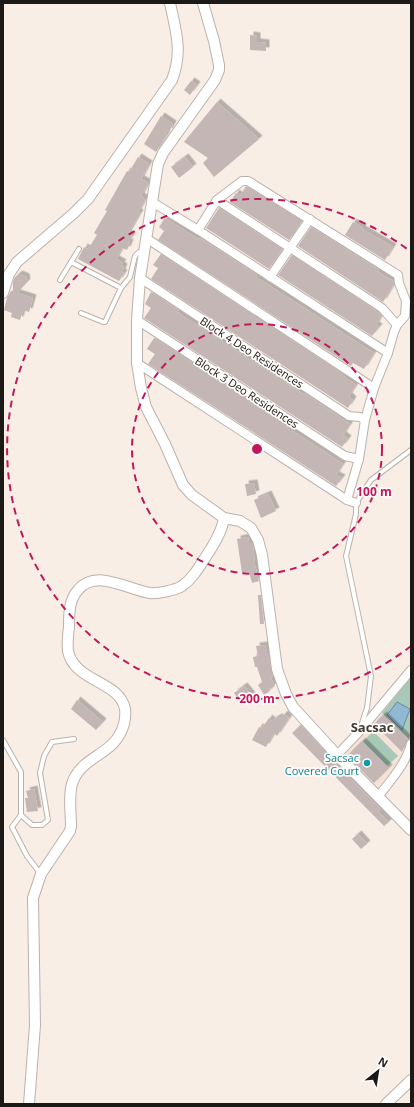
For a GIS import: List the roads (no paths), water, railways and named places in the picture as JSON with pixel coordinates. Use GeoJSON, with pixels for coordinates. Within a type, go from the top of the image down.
{"type":"FeatureCollection","features":[{"type":"Feature","properties":{"kind":"street"},"geometry":{"type":"LineString","coordinates":[[3,293],[9,274],[17,262],[74,213],[88,198],[172,80],[177,65],[179,47],[170,3]]}},
{"type":"Feature","properties":{"kind":"street"},"geometry":{"type":"LineString","coordinates":[[203,3],[214,41],[219,65],[218,75],[160,158],[140,278],[137,320],[137,363],[140,388],[146,407],[184,485],[192,495],[224,518],[240,521],[251,528],[258,540],[262,555],[276,669],[283,688],[293,707],[336,755],[411,830]]}},
{"type":"Feature","properties":{"kind":"street"},"geometry":{"type":"LineString","coordinates":[[198,230],[218,200],[242,180],[248,181],[398,275],[399,283],[406,301],[408,316],[397,325],[374,388],[366,420],[359,459],[347,500]]}},
{"type":"Feature","properties":{"kind":"street"},"geometry":{"type":"LineString","coordinates":[[218,200],[382,308],[397,325]]}},
{"type":"Feature","properties":{"kind":"street"},"geometry":{"type":"LineString","coordinates":[[152,202],[198,230],[388,353]]}},
{"type":"Feature","properties":{"kind":"street"},"geometry":{"type":"LineString","coordinates":[[270,277],[310,219]]}},
{"type":"Feature","properties":{"kind":"street"},"geometry":{"type":"LineString","coordinates":[[146,238],[374,388]]}},
{"type":"Feature","properties":{"kind":"street","name":"Block 4 Deo Residences"},"geometry":{"type":"LineString","coordinates":[[140,278],[349,416],[366,420]]}},
{"type":"Feature","properties":{"kind":"street","name":"Block 3 Deo Residences"},"geometry":{"type":"LineString","coordinates":[[137,320],[345,456],[359,459]]}},
{"type":"Feature","properties":{"kind":"street"},"geometry":{"type":"LineString","coordinates":[[137,363],[347,500],[356,503]]}},
{"type":"Feature","properties":{"kind":"street"},"geometry":{"type":"LineString","coordinates":[[29,1104],[35,1025],[33,898],[41,874],[70,831],[72,782],[77,773],[87,762],[109,748],[116,740],[123,728],[126,717],[123,701],[116,692],[84,674],[70,657],[68,642],[69,614],[72,598],[78,589],[83,585],[96,581],[107,581],[122,584],[150,593],[181,587],[194,575],[212,548],[223,525],[224,518]]}},
{"type":"Feature","properties":{"kind":"street"},"geometry":{"type":"LineString","coordinates":[[336,755],[359,732],[411,670]]}},
{"type":"Feature","properties":{"kind":"street"},"geometry":{"type":"LineString","coordinates":[[378,797],[400,768],[409,752],[411,744]]}},
{"type":"Feature","properties":{"kind":"street"},"geometry":{"type":"LineString","coordinates":[[386,1104],[411,1080]]}},
{"type":"Feature","properties":{"kind":"lane"},"geometry":{"type":"LineString","coordinates":[[60,280],[79,249]]}},
{"type":"Feature","properties":{"kind":"lane"},"geometry":{"type":"LineString","coordinates":[[82,313],[105,322],[121,288],[130,277],[135,256],[139,252],[144,252]]}},
{"type":"Feature","properties":{"kind":"lane"},"geometry":{"type":"LineString","coordinates":[[71,262],[121,288]]}},
{"type":"Feature","properties":{"kind":"lane"},"geometry":{"type":"LineString","coordinates":[[359,732],[366,708],[371,676],[346,556],[356,514],[356,503],[371,480],[411,450]]}},
{"type":"Feature","properties":{"kind":"lane"},"geometry":{"type":"LineString","coordinates":[[21,815],[32,825],[42,825],[48,820],[40,773],[44,756],[52,742],[74,739]]}},
{"type":"Feature","properties":{"kind":"lane"},"geometry":{"type":"LineString","coordinates":[[3,740],[21,772],[21,815],[12,827],[27,856],[41,874]]}},
{"type":"Feature","properties":{"kind":"water"},"geometry":{"type":"Polygon","coordinates":[[[397,702],[410,709],[402,730],[387,715],[397,702]]]}},
{"type":"Feature","properties":{"kind":"place","name":"Sacsac Covered Court"},"geometry":{"type":"Point","coordinates":[367,763]}},
{"type":"Feature","properties":{"kind":"district","name":"Sacsac"},"geometry":{"type":"Point","coordinates":[372,727]}}]}
